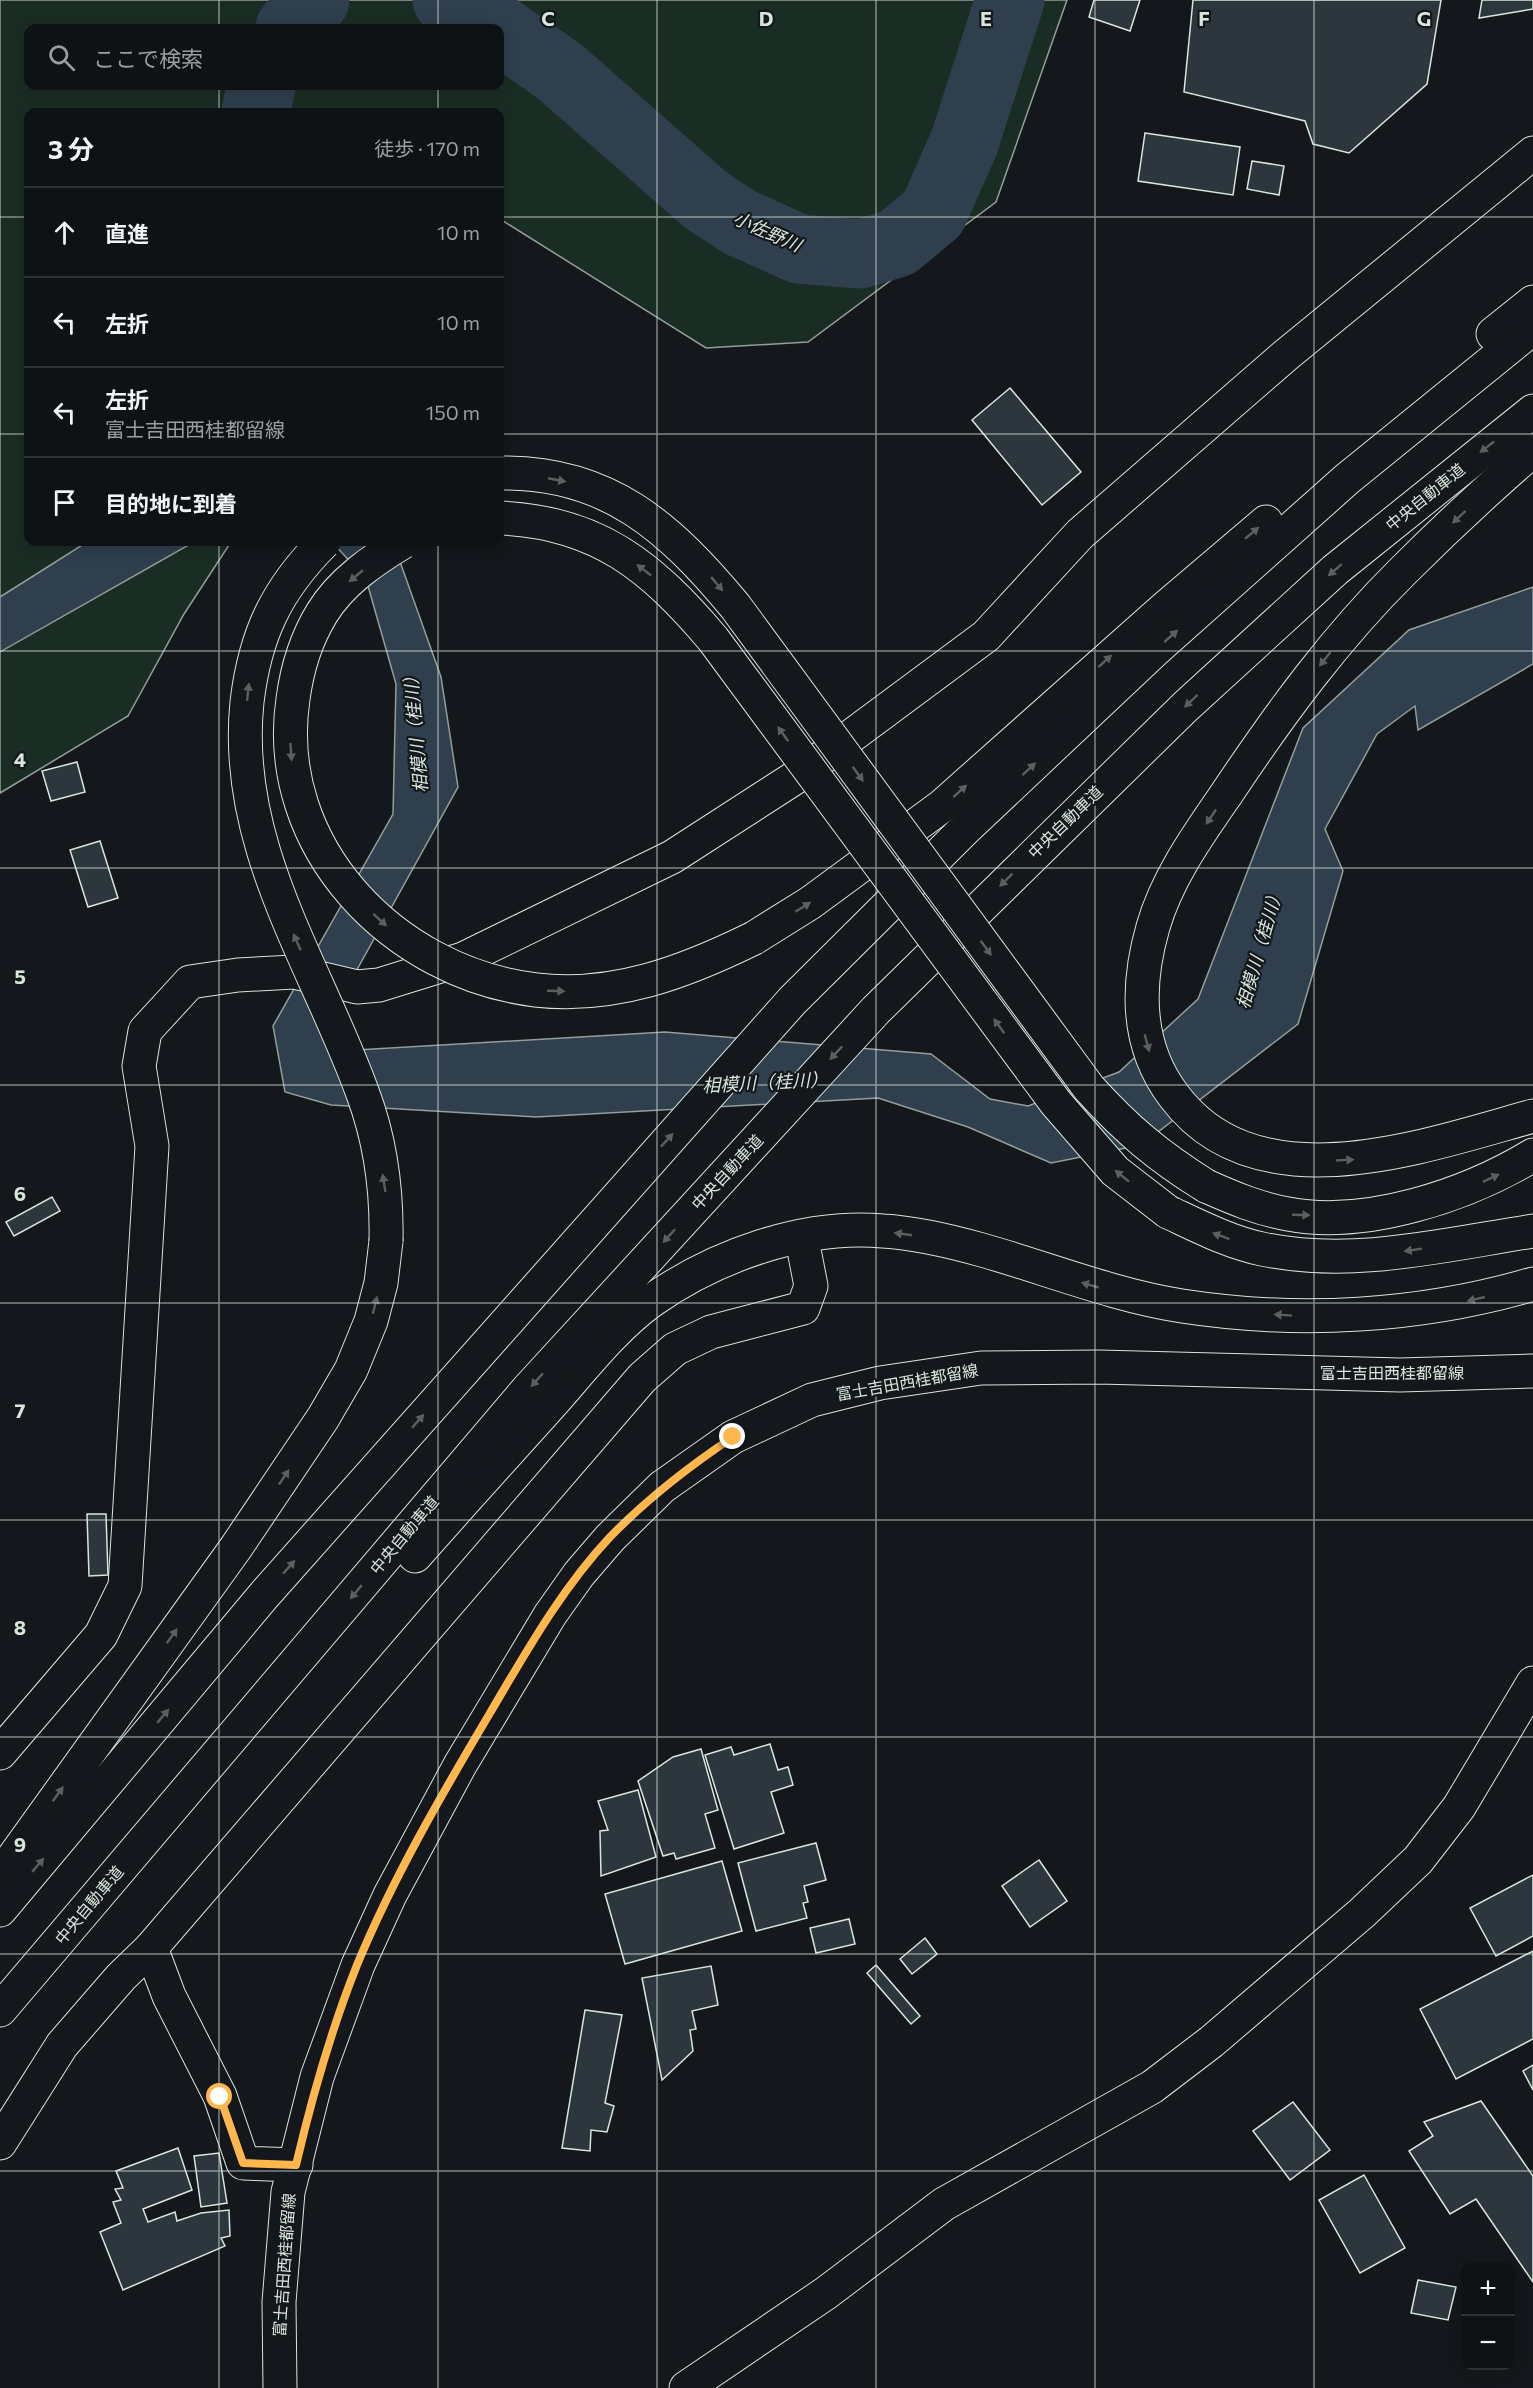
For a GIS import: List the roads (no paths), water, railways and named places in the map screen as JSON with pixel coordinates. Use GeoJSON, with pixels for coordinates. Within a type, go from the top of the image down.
{"type":"FeatureCollection","features":[{"type":"Feature","properties":{"kind":"main road"},"geometry":{"type":"LineString","coordinates":[[0,1754],[101,1635],[125,1586],[152,1146],[140,1066],[145,1031],[190,982],[238,975],[294,972],[357,987],[379,985],[463,959],[672,857],[796,777],[986,636],[1080,534],[1286,355],[1533,153]]}},
{"type":"Feature","properties":{"kind":"main road"},"geometry":{"type":"LineString","coordinates":[[396,546],[376,558],[347,583],[322,612],[305,646],[295,681],[290,716],[290,752],[295,784],[304,813],[337,874],[361,903],[413,946],[456,971],[498,983],[537,990],[583,992],[634,984],[708,960],[754,938],[810,903],[942,806],[1166,607],[1357,444],[1533,302]]}},
{"type":"Feature","properties":{"kind":"main road"},"geometry":{"type":"LineString","coordinates":[[0,1910],[265,1594],[792,1001],[964,830],[1154,651],[1347,479],[1533,328]]}},
{"type":"Feature","properties":{"kind":"main road","name":"中央自動車道"},"geometry":{"type":"LineString","coordinates":[[2,2008],[528,1389],[876,1010],[1185,706],[1335,570],[1533,411]]}},
{"type":"Feature","properties":{"kind":"main road"},"geometry":{"type":"LineString","coordinates":[[1533,450],[1401,572],[1328,654],[1258,747],[1201,831],[1169,885],[1153,926],[1142,985],[1145,1041],[1154,1066],[1189,1116],[1214,1136],[1245,1149],[1311,1160],[1347,1160],[1380,1156],[1533,1116]]}},
{"type":"Feature","properties":{"kind":"main road"},"geometry":{"type":"LineString","coordinates":[[504,473],[520,472],[576,483],[625,502],[666,531],[700,565],[735,606],[1089,1088],[1124,1127],[1161,1158],[1206,1186],[1246,1204],[1290,1215],[1338,1217],[1385,1212],[1452,1193],[1473,1186],[1533,1155]]}},
{"type":"Feature","properties":{"kind":"main road"},"geometry":{"type":"LineString","coordinates":[[504,518],[530,519],[569,528],[606,543],[678,597],[713,639],[1056,1103],[1115,1171],[1168,1212],[1216,1234],[1259,1248],[1308,1257],[1406,1252],[1533,1231]]}},
{"type":"Feature","properties":{"kind":"main road"},"geometry":{"type":"LineString","coordinates":[[0,1876],[237,1546],[323,1418],[351,1370],[371,1322],[381,1284],[386,1241],[387,1197],[378,1144],[366,1104],[289,925],[272,878],[252,810],[245,765],[245,719],[251,672],[260,635],[282,593],[305,560],[320,546]]}},
{"type":"Feature","properties":{"kind":"main road"},"geometry":{"type":"LineString","coordinates":[[2,2008],[163,1850],[417,1554],[604,1344],[650,1302],[737,1255],[790,1238],[834,1232],[881,1230],[933,1238],[982,1250],[1134,1297],[1184,1306],[1299,1316],[1409,1310],[1462,1302],[1533,1284]]}},
{"type":"Feature","properties":{"kind":"main road"},"geometry":{"type":"LineString","coordinates":[[0,2143],[62,2045],[121,1977],[151,1948],[642,1378],[675,1349],[711,1332],[802,1308],[811,1286],[805,1255]]}},
{"type":"Feature","properties":{"kind":"main road","name":"富士吉田西桂都留線"},"geometry":{"type":"LineString","coordinates":[[280,2388],[279,2302],[288,2192],[317,2077],[357,1965],[390,1895],[454,1775],[516,1669],[573,1582],[609,1538],[662,1487],[733,1437],[812,1400],[880,1383],[981,1368],[1099,1367],[1400,1375],[1533,1371]]}},
{"type":"Feature","properties":{"kind":"main road"},"geometry":{"type":"LineString","coordinates":[[686,2388],[826,2293],[944,2204],[1152,2087],[1211,2042],[1362,1913],[1418,1860],[1459,1807],[1533,1683]]}},
{"type":"Feature","properties":{"kind":"main road"},"geometry":{"type":"LineString","coordinates":[[151,1948],[169,1996],[220,2097],[243,2163],[296,2165]]}},
{"type":"Feature","properties":{"kind":"water"},"geometry":{"type":"Polygon","coordinates":[[[81,546],[187,546],[0,652],[0,597],[81,546]]]}},
{"type":"Feature","properties":{"kind":"water","name":"相模川（桂川）"},"geometry":{"type":"Polygon","coordinates":[[[336,546],[394,546],[441,677],[458,787],[333,1013],[356,1050],[665,1032],[931,1054],[990,1099],[1028,1106],[1119,1072],[1198,999],[1303,728],[1409,630],[1533,587],[1533,664],[1418,730],[1415,706],[1377,734],[1325,829],[1343,871],[1298,1024],[1141,1145],[1051,1163],[968,1127],[878,1098],[536,1117],[331,1105],[285,1092],[273,1026],[393,814],[396,684],[366,579],[336,546]]]}},
{"type":"Feature","properties":{"kind":"waterway","name":"小佐野川"},"geometry":{"type":"LineString","coordinates":[[294,24],[315,0]]}},
{"type":"Feature","properties":{"kind":"waterway","name":"小佐野川"},"geometry":{"type":"LineString","coordinates":[[447,0],[490,24]]}},
{"type":"Feature","properties":{"kind":"waterway","name":"小佐野川"},"geometry":{"type":"LineString","coordinates":[[504,33],[559,71],[707,201],[741,223],[799,249],[860,254],[897,243],[933,213],[964,143],[1010,0]]}},
{"type":"Feature","properties":{"kind":"waterway","name":"小佐野川"},"geometry":{"type":"LineString","coordinates":[[257,108],[260,90]]}}]}
